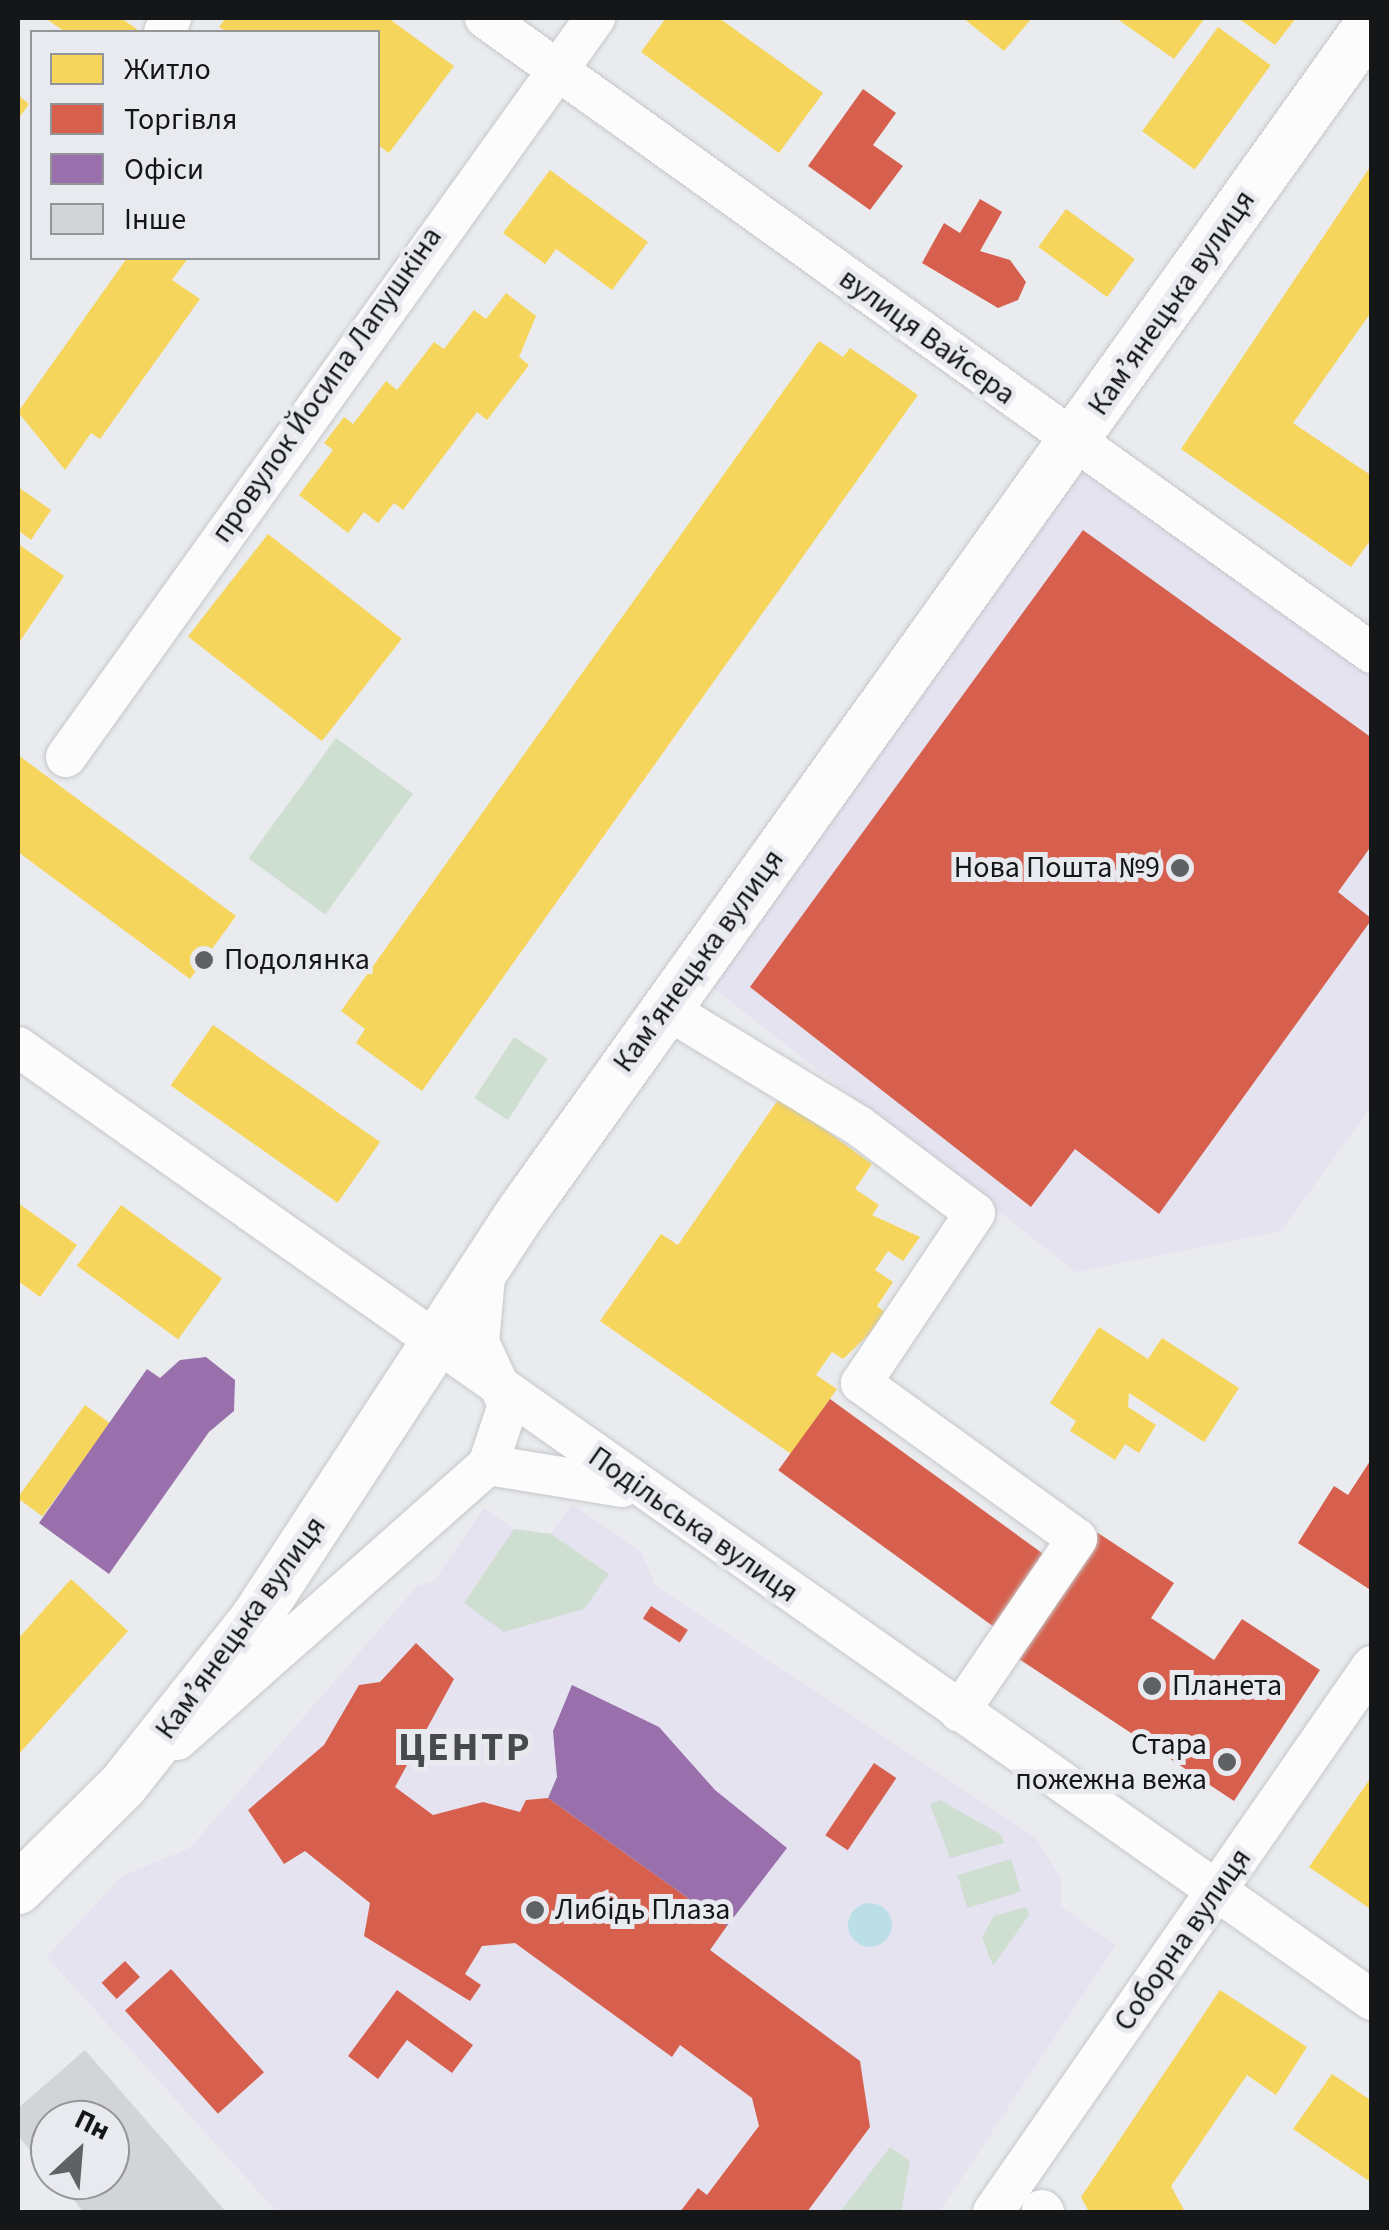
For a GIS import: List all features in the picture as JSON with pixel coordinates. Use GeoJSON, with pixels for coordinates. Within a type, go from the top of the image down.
{"type":"FeatureCollection","features":[{"type":"Feature","properties":{"kind":"main road","name":"Камʼянецька вулиця"},"geometry":{"type":"LineString","coordinates":[[18,1888],[123,1785],[255,1618],[496,1250],[664,1008],[1372,22]]}},
{"type":"Feature","properties":{"kind":"street","name":"вулиця Вайсера"},"geometry":{"type":"LineString","coordinates":[[485,18],[1073,443],[1372,653]]}},
{"type":"Feature","properties":{"kind":"street","name":"провулок Йосипа Лапушкіна"},"geometry":{"type":"LineString","coordinates":[[66,757],[552,66],[595,18]]}},
{"type":"Feature","properties":{"kind":"street"},"geometry":{"type":"LineString","coordinates":[[664,1008],[859,1126],[975,1214],[861,1383],[1077,1539],[959,1712]]}},
{"type":"Feature","properties":{"kind":"street","name":"Подільська вулиця"},"geometry":{"type":"LineString","coordinates":[[18,1047],[436,1340],[675,1514],[1372,2000]]}},
{"type":"Feature","properties":{"kind":"street"},"geometry":{"type":"LineString","coordinates":[[123,1785],[314,1628],[488,1465],[505,1430],[502,1388],[476,1325],[496,1250]]}},
{"type":"Feature","properties":{"kind":"street"},"geometry":{"type":"LineString","coordinates":[[488,1465],[596,1477],[675,1514]]}},
{"type":"Feature","properties":{"kind":"street","name":"Соборна вулиця"},"geometry":{"type":"LineString","coordinates":[[993,2212],[1372,1666]]}},
{"type":"Feature","properties":{"kind":"shaded area"},"geometry":{"type":"Polygon","coordinates":[[[1077,468],[1371,675],[1371,1107],[1281,1231],[1076,1272],[706,982],[1077,468]]]}},
{"type":"Feature","properties":{"kind":"shaded area"},"geometry":{"type":"Polygon","coordinates":[[[572,1504],[641,1552],[656,1586],[1036,1838],[1061,1879],[1061,1907],[1116,1945],[939,2212],[277,2212],[47,1957],[122,1876],[190,1848],[417,1586],[434,1581],[484,1508],[514,1529],[551,1534],[572,1504]]]}},
{"type":"Feature","properties":{"kind":"green space"},"geometry":{"type":"Polygon","coordinates":[[[336,738],[413,794],[325,914],[248,859],[336,738]]]}},
{"type":"Feature","properties":{"kind":"green space"},"geometry":{"type":"Polygon","coordinates":[[[514,1037],[548,1059],[508,1120],[474,1098],[514,1037]]]}},
{"type":"Feature","properties":{"kind":"green space"},"geometry":{"type":"Polygon","coordinates":[[[514,1529],[551,1534],[609,1574],[584,1609],[504,1632],[464,1603],[514,1529]]]}},
{"type":"Feature","properties":{"kind":"green space"},"geometry":{"type":"Polygon","coordinates":[[[940,1800],[1000,1834],[1004,1843],[950,1858],[930,1804],[940,1800]]]}},
{"type":"Feature","properties":{"kind":"green space"},"geometry":{"type":"Polygon","coordinates":[[[1011,1859],[1021,1892],[967,1908],[957,1875],[1011,1859]]]}},
{"type":"Feature","properties":{"kind":"green space"},"geometry":{"type":"Polygon","coordinates":[[[1026,1907],[1029,1915],[993,1966],[982,1937],[994,1916],[1026,1907]]]}},
{"type":"Feature","properties":{"kind":"green space"},"geometry":{"type":"Polygon","coordinates":[[[890,2147],[910,2161],[901,2212],[840,2212],[890,2147]]]}},
{"type":"Feature","properties":{"kind":"water"},"geometry":{"type":"Polygon","coordinates":[[[870,1903],[885,1910],[892,1925],[885,1940],[870,1947],[855,1940],[848,1925],[855,1910],[870,1903]]]}},
{"type":"Feature","properties":{"kind":"building: Житло"},"geometry":{"type":"Polygon","coordinates":[[[45,18],[121,18],[138,30],[62,30],[45,18]]]}},
{"type":"Feature","properties":{"kind":"building: Житло"},"geometry":{"type":"Polygon","coordinates":[[[226,18],[388,18],[454,66],[389,153],[380,146],[380,30],[219,27],[226,18]]]}},
{"type":"Feature","properties":{"kind":"building: Житло"},"geometry":{"type":"Polygon","coordinates":[[[666,18],[719,18],[823,93],[779,153],[641,52],[666,18]]]}},
{"type":"Feature","properties":{"kind":"building: Житло"},"geometry":{"type":"Polygon","coordinates":[[[963,18],[1032,18],[1004,51],[963,18]]]}},
{"type":"Feature","properties":{"kind":"building: Житло"},"geometry":{"type":"Polygon","coordinates":[[[1116,18],[1205,18],[1174,59],[1116,18]]]}},
{"type":"Feature","properties":{"kind":"building: Житло"},"geometry":{"type":"Polygon","coordinates":[[[1238,18],[1296,18],[1275,45],[1238,18]]]}},
{"type":"Feature","properties":{"kind":"building: Житло"},"geometry":{"type":"Polygon","coordinates":[[[1218,27],[1271,65],[1195,170],[1142,131],[1218,27]]]}},
{"type":"Feature","properties":{"kind":"building: Житло"},"geometry":{"type":"Polygon","coordinates":[[[18,95],[29,104],[18,119],[18,95]]]}},
{"type":"Feature","properties":{"kind":"building: Житло"},"geometry":{"type":"Polygon","coordinates":[[[1372,164],[1372,311],[1293,423],[1372,476],[1372,538],[1351,567],[1181,449],[1372,164]]]}},
{"type":"Feature","properties":{"kind":"building: Житло"},"geometry":{"type":"Polygon","coordinates":[[[550,170],[648,242],[612,290],[556,249],[545,264],[503,233],[550,170]]]}},
{"type":"Feature","properties":{"kind":"building: Житло"},"geometry":{"type":"Polygon","coordinates":[[[1066,209],[1135,259],[1107,297],[1038,247],[1066,209]]]}},
{"type":"Feature","properties":{"kind":"building: Житло"},"geometry":{"type":"Polygon","coordinates":[[[126,260],[187,260],[172,280],[200,299],[100,439],[91,433],[65,470],[18,412],[126,260]]]}},
{"type":"Feature","properties":{"kind":"building: Житло"},"geometry":{"type":"Polygon","coordinates":[[[506,293],[536,316],[519,357],[529,365],[487,420],[477,412],[403,510],[394,503],[378,523],[364,512],[348,533],[299,495],[333,450],[324,443],[344,417],[353,424],[386,381],[397,390],[434,342],[444,349],[474,310],[486,319],[506,293]]]}},
{"type":"Feature","properties":{"kind":"building: Житло"},"geometry":{"type":"Polygon","coordinates":[[[819,341],[843,357],[850,348],[918,395],[422,1091],[356,1043],[365,1029],[341,1011],[819,341]]]}},
{"type":"Feature","properties":{"kind":"building: Житло"},"geometry":{"type":"Polygon","coordinates":[[[18,487],[51,510],[31,540],[18,530],[18,487]]]}},
{"type":"Feature","properties":{"kind":"building: Житло"},"geometry":{"type":"Polygon","coordinates":[[[268,534],[402,639],[322,741],[188,636],[268,534]]]}},
{"type":"Feature","properties":{"kind":"building: Житло"},"geometry":{"type":"Polygon","coordinates":[[[18,544],[64,576],[18,644],[18,544]]]}},
{"type":"Feature","properties":{"kind":"building: Житло"},"geometry":{"type":"Polygon","coordinates":[[[18,755],[236,916],[190,979],[18,852],[18,755]]]}},
{"type":"Feature","properties":{"kind":"building: Житло"},"geometry":{"type":"Polygon","coordinates":[[[213,1025],[380,1142],[338,1203],[171,1086],[213,1025]]]}},
{"type":"Feature","properties":{"kind":"building: Житло"},"geometry":{"type":"Polygon","coordinates":[[[780,1097],[872,1164],[855,1189],[879,1205],[872,1215],[920,1237],[903,1261],[888,1251],[875,1270],[893,1282],[877,1306],[889,1315],[843,1359],[832,1352],[816,1375],[837,1389],[791,1454],[600,1321],[661,1234],[678,1245],[780,1097]]]}},
{"type":"Feature","properties":{"kind":"building: Житло"},"geometry":{"type":"Polygon","coordinates":[[[18,1203],[77,1245],[40,1297],[18,1281],[18,1203]]]}},
{"type":"Feature","properties":{"kind":"building: Житло"},"geometry":{"type":"Polygon","coordinates":[[[121,1205],[222,1278],[178,1339],[77,1266],[121,1205]]]}},
{"type":"Feature","properties":{"kind":"building: Житло"},"geometry":{"type":"Polygon","coordinates":[[[1099,1327],[1148,1359],[1162,1338],[1239,1388],[1204,1442],[1129,1393],[1128,1407],[1156,1425],[1139,1453],[1125,1444],[1115,1460],[1070,1431],[1076,1421],[1050,1403],[1099,1327]]]}},
{"type":"Feature","properties":{"kind":"building: Житло"},"geometry":{"type":"Polygon","coordinates":[[[85,1405],[110,1423],[42,1516],[18,1497],[85,1405]]]}},
{"type":"Feature","properties":{"kind":"building: Житло"},"geometry":{"type":"Polygon","coordinates":[[[71,1579],[128,1631],[18,1755],[18,1639],[71,1579]]]}},
{"type":"Feature","properties":{"kind":"building: Житло"},"geometry":{"type":"Polygon","coordinates":[[[1372,1776],[1372,1910],[1309,1867],[1372,1776]]]}},
{"type":"Feature","properties":{"kind":"building: Житло"},"geometry":{"type":"Polygon","coordinates":[[[1220,1990],[1307,2047],[1276,2095],[1247,2075],[1171,2186],[1185,2212],[1089,2212],[1081,2197],[1220,1990]]]}},
{"type":"Feature","properties":{"kind":"building: Житло"},"geometry":{"type":"Polygon","coordinates":[[[1332,2074],[1372,2101],[1372,2183],[1293,2129],[1332,2074]]]}},
{"type":"Feature","properties":{"kind":"building: Торгівля"},"geometry":{"type":"Polygon","coordinates":[[[863,89],[896,113],[873,145],[903,166],[870,210],[808,166],[863,89]]]}},
{"type":"Feature","properties":{"kind":"building: Торгівля"},"geometry":{"type":"Polygon","coordinates":[[[980,199],[1002,212],[980,251],[1010,260],[1026,282],[1018,300],[998,308],[922,263],[944,223],[960,233],[980,199]]]}},
{"type":"Feature","properties":{"kind":"building: Торгівля"},"geometry":{"type":"Polygon","coordinates":[[[1083,530],[1372,738],[1372,845],[1338,892],[1372,919],[1159,1214],[1075,1149],[1031,1207],[750,987],[1083,530]]]}},
{"type":"Feature","properties":{"kind":"building: Торгівля"},"geometry":{"type":"Polygon","coordinates":[[[830,1399],[1047,1557],[995,1628],[778,1470],[830,1399]]]}},
{"type":"Feature","properties":{"kind":"building: Торгівля"},"geometry":{"type":"Polygon","coordinates":[[[1372,1458],[1369,1589],[1298,1543],[1334,1486],[1348,1495],[1372,1458]]]}},
{"type":"Feature","properties":{"kind":"building: Торгівля"},"geometry":{"type":"Polygon","coordinates":[[[1098,1533],[1174,1583],[1151,1618],[1214,1660],[1242,1619],[1320,1670],[1234,1801],[1016,1657],[1098,1533]]]}},
{"type":"Feature","properties":{"kind":"building: Торгівля"},"geometry":{"type":"Polygon","coordinates":[[[651,1606],[688,1630],[680,1643],[643,1619],[651,1606]]]}},
{"type":"Feature","properties":{"kind":"building: Торгівля"},"geometry":{"type":"Polygon","coordinates":[[[416,1643],[454,1679],[395,1787],[433,1815],[483,1802],[520,1812],[526,1800],[548,1798],[727,1926],[710,1950],[860,2061],[870,2127],[807,2212],[680,2212],[698,2188],[707,2195],[759,2126],[752,2098],[680,2045],[672,2057],[515,1943],[482,1946],[465,1974],[481,1985],[470,2001],[364,1936],[370,1903],[305,1851],[284,1864],[248,1810],[324,1745],[359,1685],[380,1682],[416,1643]]]}},
{"type":"Feature","properties":{"kind":"building: Торгівля"},"geometry":{"type":"Polygon","coordinates":[[[874,1763],[896,1778],[848,1850],[825,1835],[874,1763]]]}},
{"type":"Feature","properties":{"kind":"building: Торгівля"},"geometry":{"type":"Polygon","coordinates":[[[125,1961],[140,1977],[117,1999],[102,1983],[125,1961]]]}},
{"type":"Feature","properties":{"kind":"building: Торгівля"},"geometry":{"type":"Polygon","coordinates":[[[171,1969],[264,2072],[218,2114],[125,2010],[171,1969]]]}},
{"type":"Feature","properties":{"kind":"building: Торгівля"},"geometry":{"type":"Polygon","coordinates":[[[397,1990],[473,2045],[452,2073],[407,2040],[378,2079],[348,2056],[397,1990]]]}},
{"type":"Feature","properties":{"kind":"building: Офіси"},"geometry":{"type":"Polygon","coordinates":[[[206,1357],[235,1380],[234,1411],[209,1432],[109,1574],[39,1523],[147,1369],[160,1378],[180,1360],[206,1357]]]}},
{"type":"Feature","properties":{"kind":"building: Офіси"},"geometry":{"type":"Polygon","coordinates":[[[572,1685],[659,1727],[715,1790],[787,1848],[727,1926],[548,1798],[557,1777],[553,1731],[572,1685]]]}},
{"type":"Feature","properties":{"kind":"building: Інше"},"geometry":{"type":"Polygon","coordinates":[[[85,2050],[129,2100],[30,2100],[30,2150],[18,2136],[18,2108],[85,2050]]]}},
{"type":"Feature","properties":{"kind":"building: Інше"},"geometry":{"type":"Polygon","coordinates":[[[130,2102],[226,2212],[84,2212],[74,2200],[130,2200],[130,2102]]]}},
{"type":"Feature","properties":{"kind":"place","name":"Нова Пошта №9"},"geometry":{"type":"Point","coordinates":[1180,868]}},
{"type":"Feature","properties":{"kind":"place","name":"Подолянка"},"geometry":{"type":"Point","coordinates":[204,960]}},
{"type":"Feature","properties":{"kind":"place","name":"Планета"},"geometry":{"type":"Point","coordinates":[1152,1686]}},
{"type":"Feature","properties":{"kind":"place","name":"Стара пожежна вежа"},"geometry":{"type":"Point","coordinates":[1227,1762]}},
{"type":"Feature","properties":{"kind":"place","name":"Либідь Плаза"},"geometry":{"type":"Point","coordinates":[535,1910]}},
{"type":"Feature","properties":{"kind":"district","name":"ЦЕНТР"},"geometry":{"type":"Point","coordinates":[465,1748]}}]}
